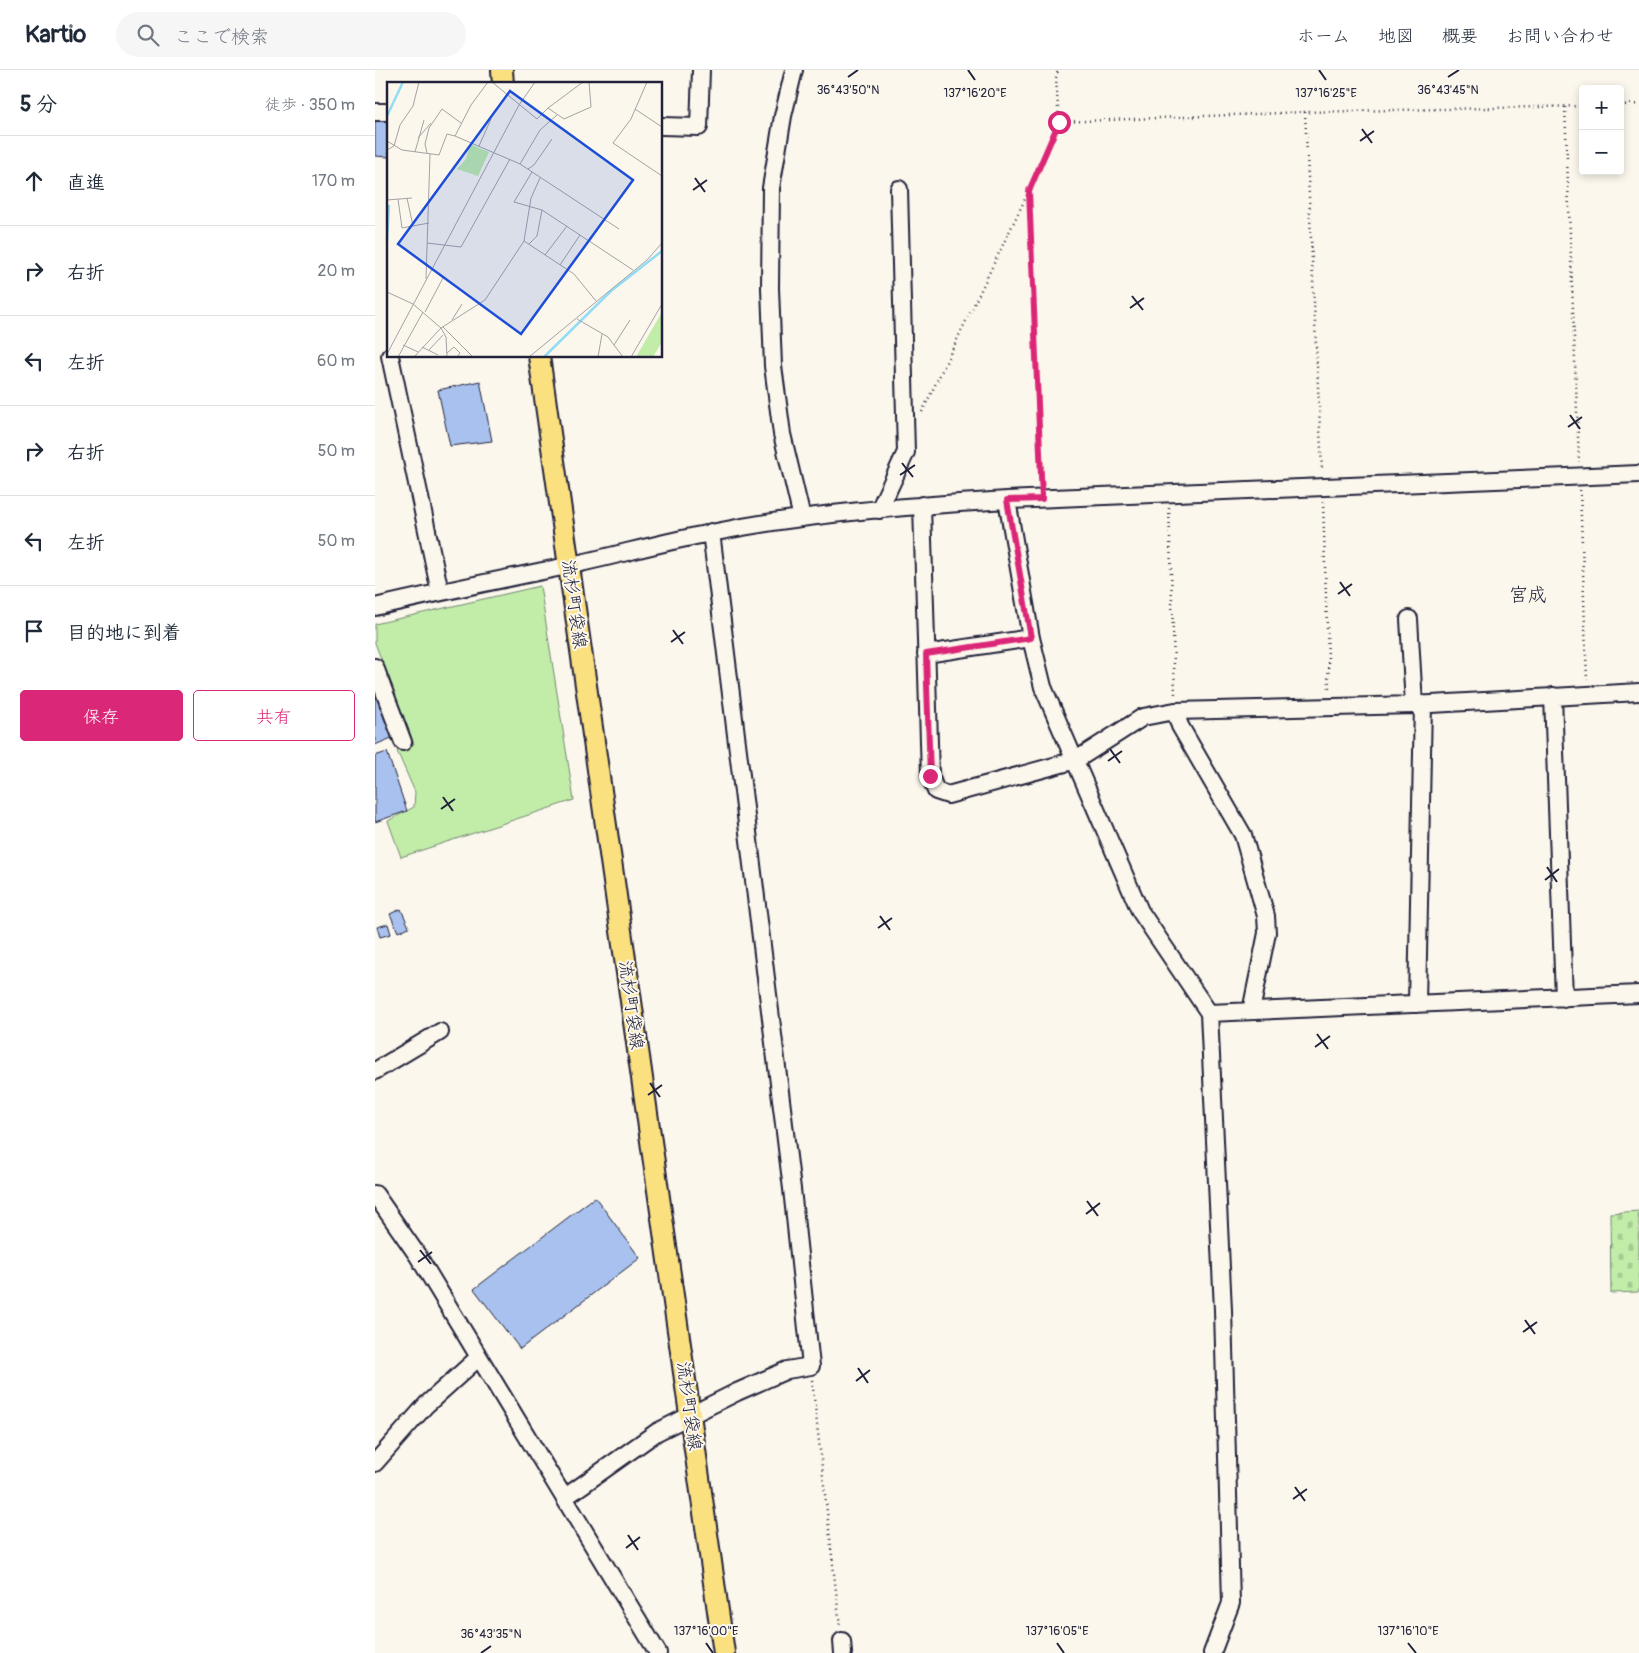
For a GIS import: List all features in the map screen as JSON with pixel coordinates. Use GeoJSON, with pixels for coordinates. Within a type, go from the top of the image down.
{"type":"FeatureCollection","features":[{"type":"Feature","properties":{"kind":"main road","name":"流杉町袋線"},"geometry":{"type":"LineString","coordinates":[[539,358],[724,1653]]}},
{"type":"Feature","properties":{"kind":"street"},"geometry":{"type":"LineString","coordinates":[[663,126],[699,127],[701,70]]}},
{"type":"Feature","properties":{"kind":"street"},"geometry":{"type":"LineString","coordinates":[[794,70],[783,116],[771,188],[770,288],[773,366],[782,434],[802,518]]}},
{"type":"Feature","properties":{"kind":"street"},"geometry":{"type":"LineString","coordinates":[[879,510],[906,452],[899,189]]}},
{"type":"Feature","properties":{"kind":"street"},"geometry":{"type":"LineString","coordinates":[[390,358],[440,592]]}},
{"type":"Feature","properties":{"kind":"street"},"geometry":{"type":"LineString","coordinates":[[375,607],[568,566],[711,532],[802,518],[922,505],[1639,474]]}},
{"type":"Feature","properties":{"kind":"street"},"geometry":{"type":"LineString","coordinates":[[1007,500],[1031,638],[1043,687],[1140,911],[1209,1013],[1223,1320],[1231,1603],[1212,1653]]}},
{"type":"Feature","properties":{"kind":"street"},"geometry":{"type":"LineString","coordinates":[[922,505],[930,776],[936,791],[948,795],[1076,760],[1143,717],[1175,712],[1330,708],[1639,692]]}},
{"type":"Feature","properties":{"kind":"street"},"geometry":{"type":"LineString","coordinates":[[564,1498],[657,1432],[690,1414],[787,1370],[811,1366],[792,1189],[711,532]]}},
{"type":"Feature","properties":{"kind":"street"},"geometry":{"type":"LineString","coordinates":[[1409,620],[1418,704],[1417,1004]]}},
{"type":"Feature","properties":{"kind":"street"},"geometry":{"type":"LineString","coordinates":[[926,654],[1031,638]]}},
{"type":"Feature","properties":{"kind":"street"},"geometry":{"type":"LineString","coordinates":[[375,667],[403,742]]}},
{"type":"Feature","properties":{"kind":"street"},"geometry":{"type":"LineString","coordinates":[[1553,696],[1564,998]]}},
{"type":"Feature","properties":{"kind":"street"},"geometry":{"type":"LineString","coordinates":[[1175,712],[1180,726],[1243,835],[1266,916],[1267,932],[1251,1011]]}},
{"type":"Feature","properties":{"kind":"street"},"geometry":{"type":"LineString","coordinates":[[1209,1013],[1639,994]]}},
{"type":"Feature","properties":{"kind":"street"},"geometry":{"type":"LineString","coordinates":[[375,1071],[440,1032]]}},
{"type":"Feature","properties":{"kind":"street"},"geometry":{"type":"LineString","coordinates":[[375,1194],[418,1256],[658,1653]]}},
{"type":"Feature","properties":{"kind":"street"},"geometry":{"type":"LineString","coordinates":[[378,1452],[426,1405],[479,1358]]}},
{"type":"Feature","properties":{"kind":"path"},"geometry":{"type":"LineString","coordinates":[[920,416],[1029,191],[1059,122],[1056,78],[1058,70]]}},
{"type":"Feature","properties":{"kind":"path"},"geometry":{"type":"LineString","coordinates":[[1624,104],[1639,104]]}},
{"type":"Feature","properties":{"kind":"path"},"geometry":{"type":"LineString","coordinates":[[1059,122],[1305,112],[1579,106]]}},
{"type":"Feature","properties":{"kind":"path"},"geometry":{"type":"LineString","coordinates":[[1565,107],[1588,696]]}},
{"type":"Feature","properties":{"kind":"path"},"geometry":{"type":"LineString","coordinates":[[1305,112],[1323,487],[1330,708]]}},
{"type":"Feature","properties":{"kind":"path"},"geometry":{"type":"LineString","coordinates":[[1029,191],[1042,499]]}},
{"type":"Feature","properties":{"kind":"path"},"geometry":{"type":"LineString","coordinates":[[1169,494],[1175,712]]}},
{"type":"Feature","properties":{"kind":"path"},"geometry":{"type":"LineString","coordinates":[[811,1366],[842,1647]]}},
{"type":"Feature","properties":{"kind":"green space"},"geometry":{"type":"Polygon","coordinates":[[[540,586],[574,800],[401,857],[388,821],[414,807],[415,792],[397,751],[414,744],[375,643],[375,624],[540,586]]]}},
{"type":"Feature","properties":{"kind":"green space"},"geometry":{"type":"Polygon","coordinates":[[[1639,1211],[1639,1290],[1638,1292],[1611,1293],[1610,1213],[1639,1211]]]}},
{"type":"Feature","properties":{"kind":"building"},"geometry":{"type":"Polygon","coordinates":[[[375,121],[387,121],[387,157],[375,156],[375,121]]]}},
{"type":"Feature","properties":{"kind":"building"},"geometry":{"type":"Polygon","coordinates":[[[480,381],[492,441],[450,446],[438,390],[480,381]]]}},
{"type":"Feature","properties":{"kind":"building"},"geometry":{"type":"Polygon","coordinates":[[[375,687],[394,737],[375,745],[375,687]]]}},
{"type":"Feature","properties":{"kind":"building"},"geometry":{"type":"Polygon","coordinates":[[[387,752],[407,811],[375,822],[375,756],[387,752]]]}},
{"type":"Feature","properties":{"kind":"building"},"geometry":{"type":"Polygon","coordinates":[[[401,909],[409,927],[398,932],[390,914],[401,909]]]}},
{"type":"Feature","properties":{"kind":"building"},"geometry":{"type":"Polygon","coordinates":[[[388,924],[391,934],[380,937],[377,927],[388,924]]]}},
{"type":"Feature","properties":{"kind":"building"},"geometry":{"type":"Polygon","coordinates":[[[595,1197],[640,1258],[520,1349],[474,1289],[595,1197]]]}},
{"type":"Feature","properties":{"kind":"district","name":"宮成"},"geometry":{"type":"Point","coordinates":[1528,595]}},
{"type":"Feature","properties":{"kind":"route"},"geometry":{"type":"LineString","coordinates":[[930,776],[926,654],[1031,638],[1007,500],[1042,499],[1029,191],[1059,122]]}}]}
